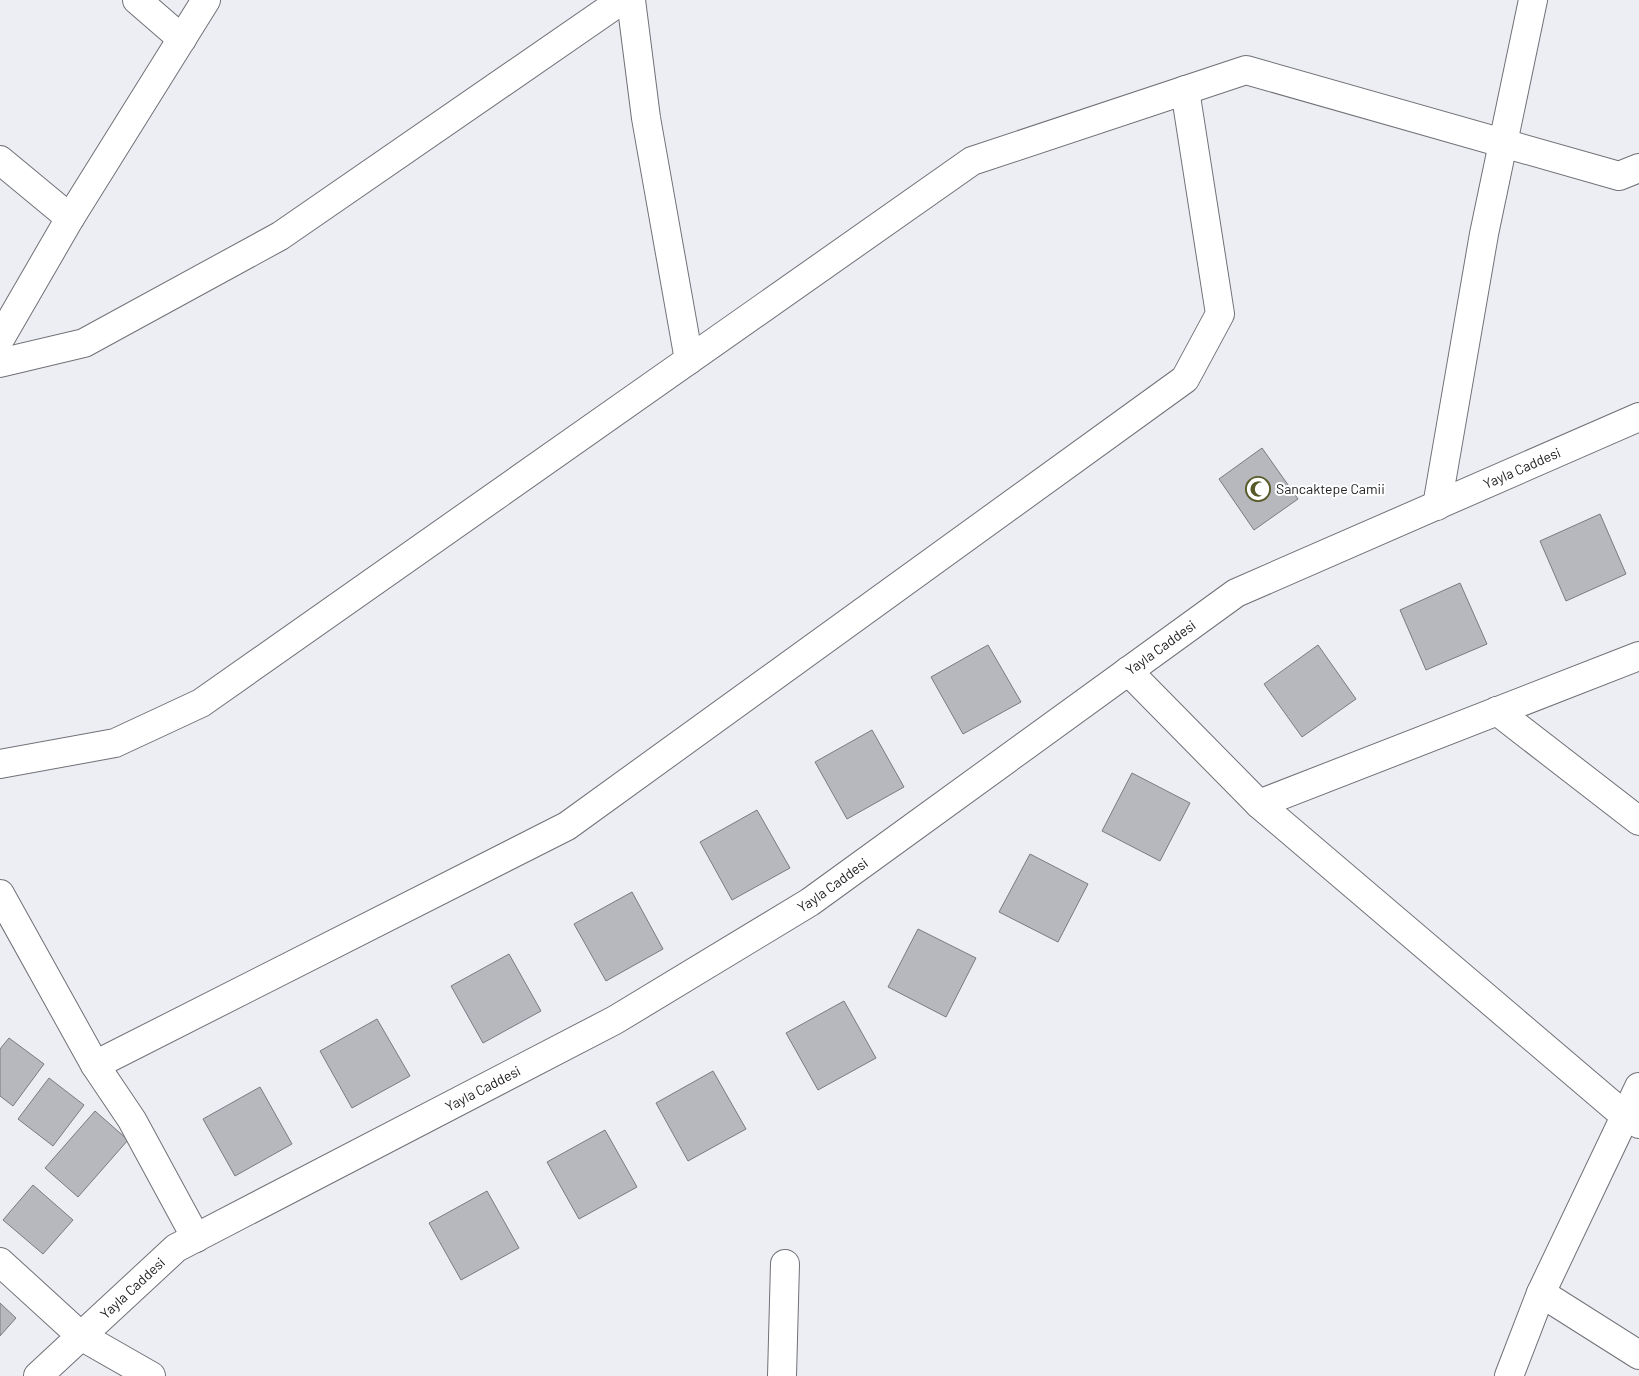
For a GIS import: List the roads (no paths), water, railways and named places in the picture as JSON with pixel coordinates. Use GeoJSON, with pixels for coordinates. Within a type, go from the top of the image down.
{"type":"FeatureCollection","features":[{"type":"Feature","properties":{"kind":"street"},"geometry":{"type":"LineString","coordinates":[[137,0],[182,39]]}},
{"type":"Feature","properties":{"kind":"street"},"geometry":{"type":"LineString","coordinates":[[0,340],[70,218],[206,0]]}},
{"type":"Feature","properties":{"kind":"street"},"geometry":{"type":"LineString","coordinates":[[0,363],[84,343],[280,236],[622,0]]}},
{"type":"Feature","properties":{"kind":"street"},"geometry":{"type":"LineString","coordinates":[[631,0],[646,118],[689,360]]}},
{"type":"Feature","properties":{"kind":"street"},"geometry":{"type":"LineString","coordinates":[[1437,506],[1484,234],[1533,0]]}},
{"type":"Feature","properties":{"kind":"street"},"geometry":{"type":"LineString","coordinates":[[0,764],[115,743],[201,703],[972,161],[1246,70],[1619,176],[1639,168]]}},
{"type":"Feature","properties":{"kind":"street"},"geometry":{"type":"LineString","coordinates":[[95,1065],[567,826],[1185,379],[1220,314],[1185,90]]}},
{"type":"Feature","properties":{"kind":"street"},"geometry":{"type":"LineString","coordinates":[[0,160],[70,218]]}},
{"type":"Feature","properties":{"kind":"street","name":"Yayla Caddesi"},"geometry":{"type":"LineString","coordinates":[[38,1376],[176,1248],[615,1020],[810,902],[1236,593],[1639,417]]}},
{"type":"Feature","properties":{"kind":"street"},"geometry":{"type":"LineString","coordinates":[[1259,804],[1639,656]]}},
{"type":"Feature","properties":{"kind":"street"},"geometry":{"type":"LineString","coordinates":[[1128,670],[1259,804],[1632,1120]]}},
{"type":"Feature","properties":{"kind":"street"},"geometry":{"type":"LineString","coordinates":[[1497,711],[1639,821]]}},
{"type":"Feature","properties":{"kind":"street"},"geometry":{"type":"LineString","coordinates":[[0,894],[95,1065],[132,1120],[196,1238]]}},
{"type":"Feature","properties":{"kind":"street"},"geometry":{"type":"LineString","coordinates":[[1509,1376],[1541,1293],[1632,1120],[1639,1087]]}},
{"type":"Feature","properties":{"kind":"street"},"geometry":{"type":"LineString","coordinates":[[0,1262],[81,1336],[151,1376]]}},
{"type":"Feature","properties":{"kind":"street"},"geometry":{"type":"LineString","coordinates":[[782,1376],[785,1264]]}},
{"type":"Feature","properties":{"kind":"street"},"geometry":{"type":"LineString","coordinates":[[1541,1293],[1639,1355]]}},
{"type":"Feature","properties":{"kind":"place","name":"Sancaktepe Camii"},"geometry":{"type":"Point","coordinates":[1258,489]}}]}
